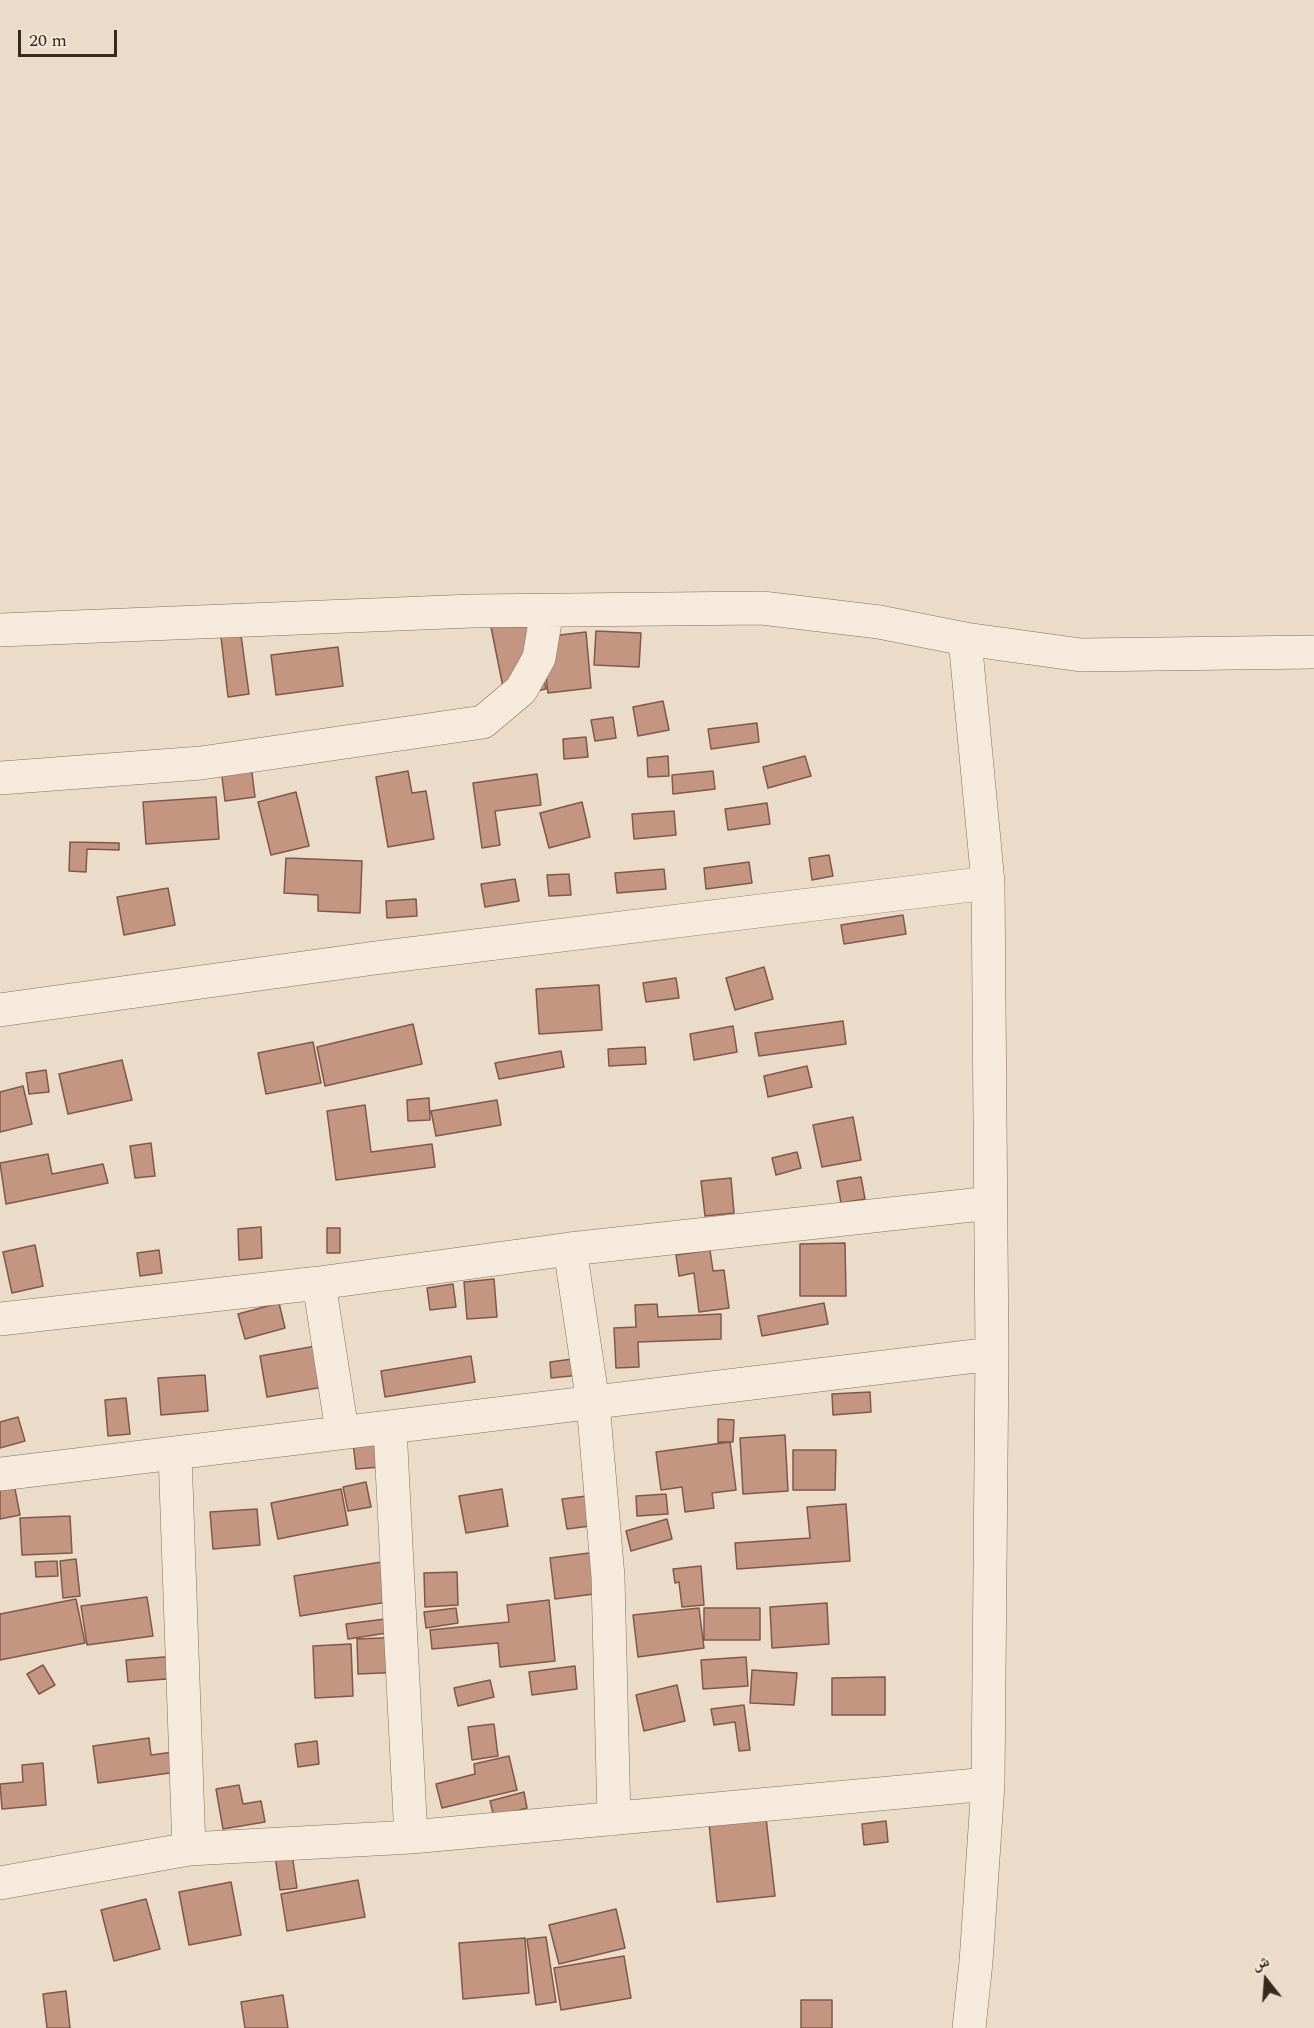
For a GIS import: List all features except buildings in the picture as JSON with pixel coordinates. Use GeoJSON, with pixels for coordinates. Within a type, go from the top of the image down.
{"type":"FeatureCollection","features":[{"type":"Feature","properties":{"kind":"street"},"geometry":{"type":"LineString","coordinates":[[0,630],[547,610],[762,608],[879,622],[965,639],[1081,655],[1314,652]]}},
{"type":"Feature","properties":{"kind":"street"},"geometry":{"type":"LineString","coordinates":[[0,778],[201,763],[483,722],[521,690],[539,658],[547,610]]}},
{"type":"Feature","properties":{"kind":"street"},"geometry":{"type":"LineString","coordinates":[[965,639],[988,883],[992,1354],[988,1784],[976,1962],[969,2028]]}},
{"type":"Feature","properties":{"kind":"street"},"geometry":{"type":"LineString","coordinates":[[0,1010],[375,958],[988,883]]}},
{"type":"Feature","properties":{"kind":"street"},"geometry":{"type":"LineString","coordinates":[[0,1319],[319,1283],[570,1249],[991,1203]]}},
{"type":"Feature","properties":{"kind":"street"},"geometry":{"type":"LineString","coordinates":[[570,1249],[593,1402],[608,1577],[614,1819]]}},
{"type":"Feature","properties":{"kind":"street"},"geometry":{"type":"LineString","coordinates":[[319,1283],[342,1431]]}},
{"type":"Feature","properties":{"kind":"street"},"geometry":{"type":"LineString","coordinates":[[0,1474],[992,1354]]}},
{"type":"Feature","properties":{"kind":"street"},"geometry":{"type":"LineString","coordinates":[[390,1428],[411,1837]]}},
{"type":"Feature","properties":{"kind":"street"},"geometry":{"type":"LineString","coordinates":[[175,1454],[189,1849]]}},
{"type":"Feature","properties":{"kind":"street"},"geometry":{"type":"LineString","coordinates":[[0,1883],[189,1849],[411,1837],[988,1784]]}}]}
